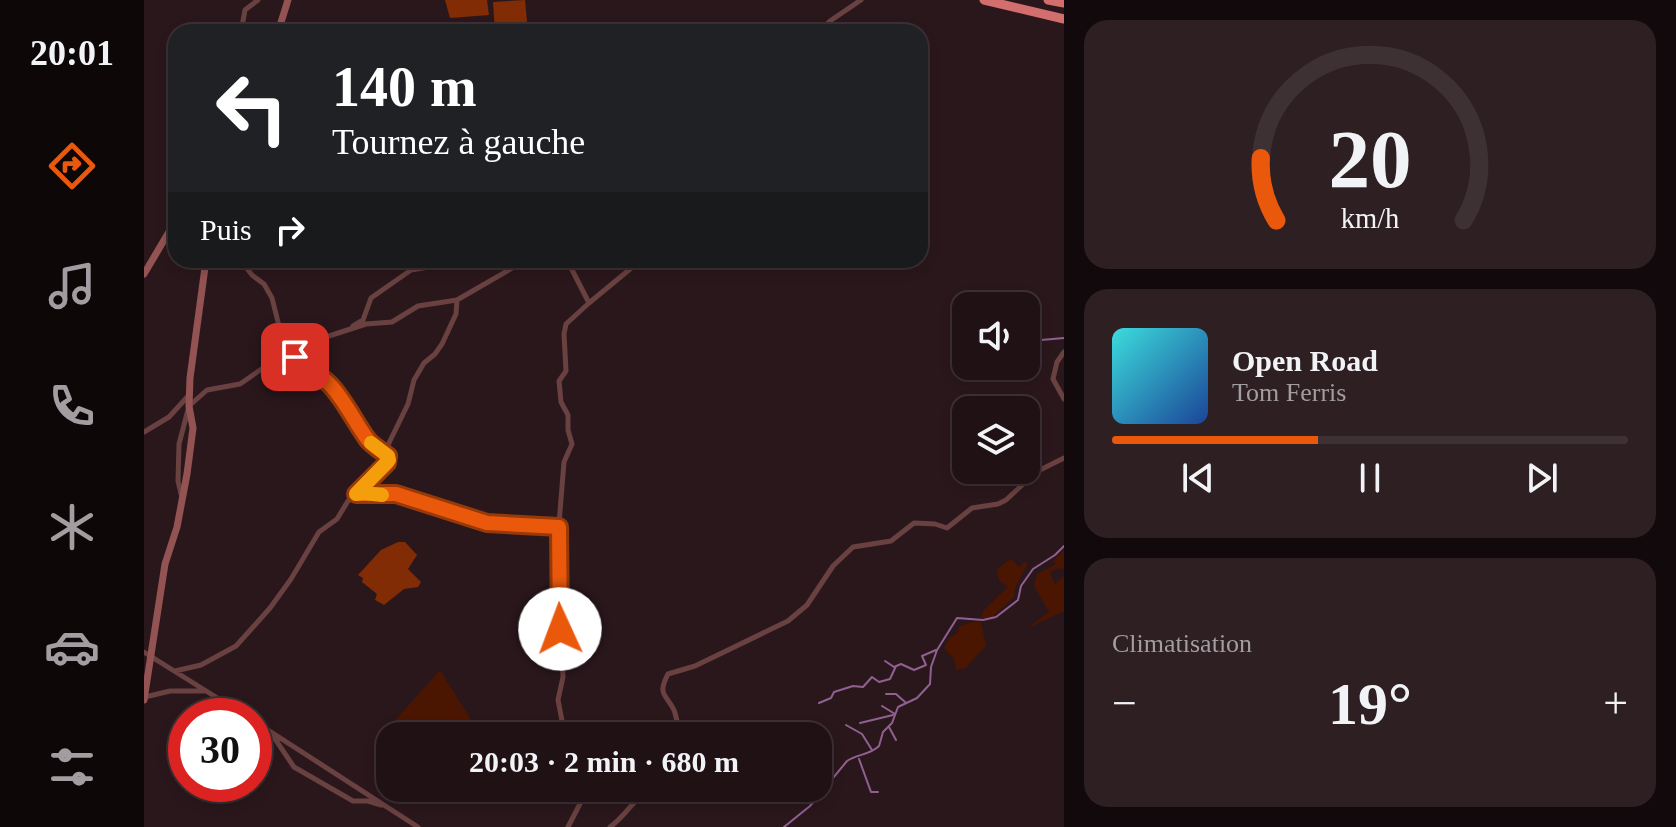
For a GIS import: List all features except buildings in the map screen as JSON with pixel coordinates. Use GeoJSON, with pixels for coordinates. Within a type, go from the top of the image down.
{"type":"FeatureCollection","features":[{"type":"Feature","properties":{"kind":"highway"},"geometry":{"type":"LineString","coordinates":[[984,0],[1064,19]]}},
{"type":"Feature","properties":{"kind":"highway"},"geometry":{"type":"LineString","coordinates":[[1048,0],[1064,3]]}},
{"type":"Feature","properties":{"kind":"street"},"geometry":{"type":"LineString","coordinates":[[242,24],[245,10],[258,0]]}},
{"type":"Feature","properties":{"kind":"street"},"geometry":{"type":"LineString","coordinates":[[280,24],[288,0]]}},
{"type":"Feature","properties":{"kind":"street"},"geometry":{"type":"LineString","coordinates":[[827,24],[861,0]]}},
{"type":"Feature","properties":{"kind":"street"},"geometry":{"type":"LineString","coordinates":[[144,274],[168,234]]}},
{"type":"Feature","properties":{"kind":"street"},"geometry":{"type":"LineString","coordinates":[[205,268],[189,394],[193,428],[183,503],[165,564],[147,654],[144,698],[170,691],[208,691]]}},
{"type":"Feature","properties":{"kind":"street"},"geometry":{"type":"LineString","coordinates":[[246,268],[264,284],[272,298],[281,334],[299,369],[316,373],[334,390],[369,441],[388,456]]}},
{"type":"Feature","properties":{"kind":"street"},"geometry":{"type":"LineString","coordinates":[[349,329],[363,320],[371,298],[404,274],[427,268]]}},
{"type":"Feature","properties":{"kind":"street"},"geometry":{"type":"LineString","coordinates":[[189,406],[213,387],[232,386],[253,378],[289,350],[366,324],[385,324],[403,318],[418,306],[457,300],[512,268]]}},
{"type":"Feature","properties":{"kind":"street"},"geometry":{"type":"LineString","coordinates":[[571,268],[589,303]]}},
{"type":"Feature","properties":{"kind":"street"},"geometry":{"type":"LineString","coordinates":[[562,722],[558,700],[563,677],[559,527],[564,462],[572,444],[559,381],[566,371],[564,334],[566,324],[631,268]]}},
{"type":"Feature","properties":{"kind":"street"},"geometry":{"type":"LineString","coordinates":[[175,671],[201,665],[236,646],[277,598],[319,532],[337,519],[348,501],[387,463],[388,445],[408,404],[414,380],[424,363],[442,344],[456,314],[457,300]]}},
{"type":"Feature","properties":{"kind":"street"},"geometry":{"type":"LineString","coordinates":[[1064,352],[1057,362],[1053,379],[1064,399]]}},
{"type":"Feature","properties":{"kind":"street"},"geometry":{"type":"LineString","coordinates":[[144,432],[169,417],[189,394]]}},
{"type":"Feature","properties":{"kind":"street"},"geometry":{"type":"LineString","coordinates":[[677,722],[673,707],[664,699],[663,690],[668,674],[695,666],[788,621],[807,605],[846,551],[870,543],[891,541],[914,523],[947,528],[972,508],[1006,500],[1036,472],[1064,458]]}},
{"type":"Feature","properties":{"kind":"street"},"geometry":{"type":"LineString","coordinates":[[356,494],[396,494],[487,523],[559,527]]}},
{"type":"Feature","properties":{"kind":"street"},"geometry":{"type":"LineString","coordinates":[[147,654],[219,698]]}},
{"type":"Feature","properties":{"kind":"street"},"geometry":{"type":"LineString","coordinates":[[272,733],[418,827]]}},
{"type":"Feature","properties":{"kind":"street"},"geometry":{"type":"LineString","coordinates":[[272,735],[294,767],[353,801],[368,801],[388,807]]}},
{"type":"Feature","properties":{"kind":"street"},"geometry":{"type":"LineString","coordinates":[[568,827],[581,802]]}},
{"type":"Feature","properties":{"kind":"street"},"geometry":{"type":"LineString","coordinates":[[610,827],[635,802]]}},
{"type":"Feature","properties":{"kind":"shaded area"},"geometry":{"type":"Polygon","coordinates":[[[445,0],[487,0],[489,15],[450,18],[445,0]]]}},
{"type":"Feature","properties":{"kind":"shaded area"},"geometry":{"type":"Polygon","coordinates":[[[525,0],[527,24],[494,24],[493,2],[525,0]]]}},
{"type":"Feature","properties":{"kind":"shaded area"},"geometry":{"type":"Polygon","coordinates":[[[405,542],[417,555],[408,569],[421,582],[418,587],[404,589],[384,605],[375,600],[377,594],[358,575],[381,550],[405,542]]]}},
{"type":"Feature","properties":{"kind":"shaded area"},"geometry":{"type":"Polygon","coordinates":[[[1064,550],[1064,569],[1057,568],[1050,573],[1055,584],[1064,576],[1064,611],[1026,629],[1049,612],[1034,586],[1037,574],[1055,565],[1054,560],[1064,550]]]}},
{"type":"Feature","properties":{"kind":"shaded area"},"geometry":{"type":"Polygon","coordinates":[[[1011,559],[1019,567],[1026,561],[1027,565],[1015,588],[1014,597],[991,618],[981,618],[984,610],[1008,587],[999,580],[997,569],[1011,559]]]}},
{"type":"Feature","properties":{"kind":"shaded area"},"geometry":{"type":"Polygon","coordinates":[[[981,622],[986,646],[965,668],[956,670],[954,659],[944,648],[949,638],[957,634],[959,627],[981,622]]]}},
{"type":"Feature","properties":{"kind":"shaded area"},"geometry":{"type":"Polygon","coordinates":[[[440,670],[472,722],[412,721],[394,722],[440,670]]]}},
{"type":"Feature","properties":{"kind":"waterway"},"geometry":{"type":"LineString","coordinates":[[1040,340],[1064,338]]}},
{"type":"Feature","properties":{"kind":"waterway"},"geometry":{"type":"LineString","coordinates":[[784,827],[810,806],[847,761],[879,746],[883,732],[892,723],[898,707],[917,698],[930,684],[931,667],[937,650],[957,618],[983,620],[996,617],[1018,600],[1021,586],[1033,569],[1064,546]]}},
{"type":"Feature","properties":{"kind":"waterway"},"geometry":{"type":"LineString","coordinates":[[885,661],[894,667],[901,664],[914,670],[926,665],[922,656],[936,650]]}},
{"type":"Feature","properties":{"kind":"waterway"},"geometry":{"type":"LineString","coordinates":[[819,703],[831,698],[834,692],[853,686],[863,687],[872,677],[879,682],[890,679],[896,666]]}},
{"type":"Feature","properties":{"kind":"waterway"},"geometry":{"type":"LineString","coordinates":[[886,694],[896,694],[905,702]]}},
{"type":"Feature","properties":{"kind":"waterway"},"geometry":{"type":"LineString","coordinates":[[882,706],[895,714]]}},
{"type":"Feature","properties":{"kind":"waterway"},"geometry":{"type":"LineString","coordinates":[[860,723],[893,715]]}},
{"type":"Feature","properties":{"kind":"waterway"},"geometry":{"type":"LineString","coordinates":[[846,725],[862,734],[872,750]]}},
{"type":"Feature","properties":{"kind":"waterway"},"geometry":{"type":"LineString","coordinates":[[889,727],[896,740]]}},
{"type":"Feature","properties":{"kind":"waterway"},"geometry":{"type":"LineString","coordinates":[[859,759],[871,792],[878,792]]}},
{"type":"Feature","properties":{"kind":"slow traffic"},"geometry":{"type":"LineString","coordinates":[[371,443],[389,460],[356,494],[382,495]]}},
{"type":"Feature","properties":{"kind":"route"},"geometry":{"type":"LineString","coordinates":[[295,357],[299,369],[316,373],[334,390],[369,441],[388,456],[387,463],[356,494],[396,494],[487,523],[559,527],[560,629]]}}]}
